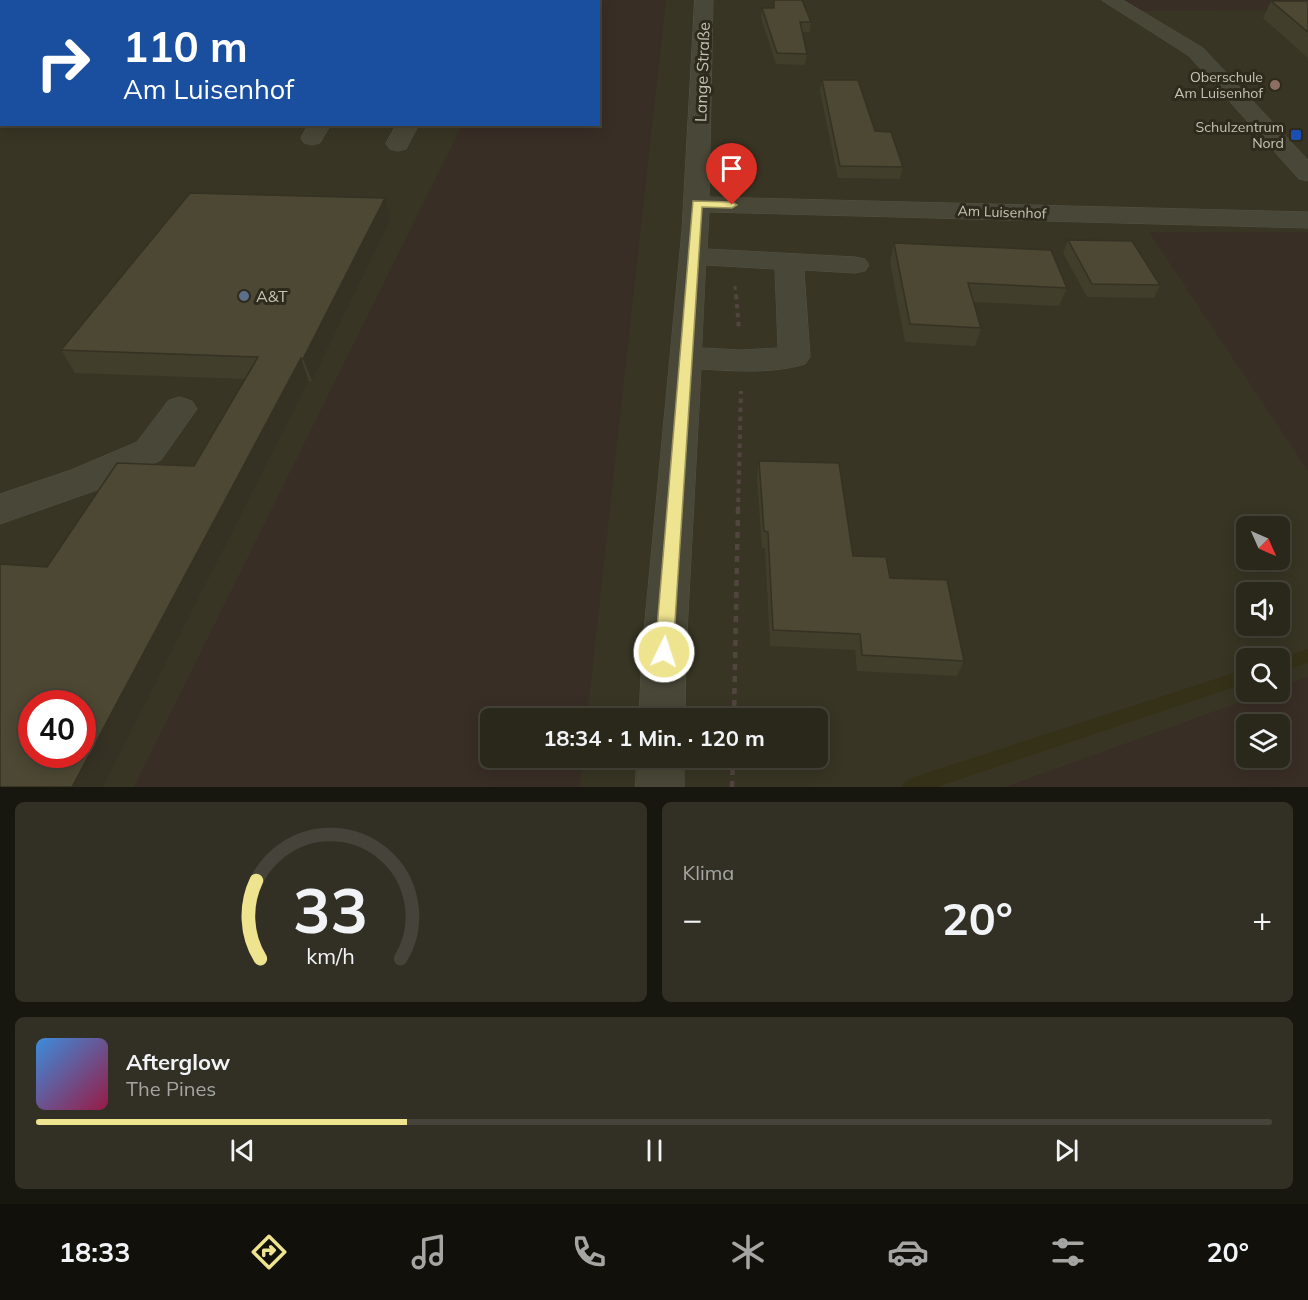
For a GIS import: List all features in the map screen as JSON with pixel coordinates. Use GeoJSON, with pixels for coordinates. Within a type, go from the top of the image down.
{"type":"FeatureCollection","features":[{"type":"Feature","properties":{"kind":"street","name":"Lange Straße"},"geometry":{"type":"LineString","coordinates":[[662,708],[684,358],[697,204],[704,0]]}},
{"type":"Feature","properties":{"kind":"street"},"geometry":{"type":"LineString","coordinates":[[1111,0],[1196,52],[1308,174]]}},
{"type":"Feature","properties":{"kind":"street","name":"Am Luisenhof"},"geometry":{"type":"LineString","coordinates":[[697,204],[1308,220]]}},
{"type":"Feature","properties":{"kind":"street"},"geometry":{"type":"LineString","coordinates":[[693,256],[855,265]]}},
{"type":"Feature","properties":{"kind":"street"},"geometry":{"type":"LineString","coordinates":[[684,358],[741,361],[794,357],[789,262]]}},
{"type":"Feature","properties":{"kind":"street"},"geometry":{"type":"LineString","coordinates":[[0,509],[84,480],[149,451],[180,409]]}},
{"type":"Feature","properties":{"kind":"street"},"geometry":{"type":"LineString","coordinates":[[660,787],[661,768]]}},
{"type":"Feature","properties":{"kind":"path"},"geometry":{"type":"LineString","coordinates":[[733,258],[741,361],[734,708]]}},
{"type":"Feature","properties":{"kind":"path"},"geometry":{"type":"LineString","coordinates":[[732,787],[733,768]]}},
{"type":"Feature","properties":{"kind":"shaded area"},"geometry":{"type":"Polygon","coordinates":[[[600,0],[666,0],[588,708],[480,708],[480,768],[582,768],[580,787],[134,787],[462,126],[600,126],[600,0]]]}},
{"type":"Feature","properties":{"kind":"shaded area"},"geometry":{"type":"Polygon","coordinates":[[[1110,0],[1308,0],[1308,10],[1134,11],[1110,0]]]}},
{"type":"Feature","properties":{"kind":"shaded area"},"geometry":{"type":"Polygon","coordinates":[[[1149,232],[1308,232],[1308,471],[1149,232]]]}},
{"type":"Feature","properties":{"kind":"shaded area"},"geometry":{"type":"Polygon","coordinates":[[[1308,677],[1308,787],[1005,787],[1240,702],[1290,702],[1290,683],[1308,677]]]}},
{"type":"Feature","properties":{"kind":"building"},"geometry":{"type":"Polygon","coordinates":[[[774,0],[802,0],[811,22],[800,22],[807,54],[777,53],[762,8],[774,8],[774,0]]]}},
{"type":"Feature","properties":{"kind":"building"},"geometry":{"type":"Polygon","coordinates":[[[1271,1],[1308,1],[1308,32],[1271,1]]]}},
{"type":"Feature","properties":{"kind":"building"},"geometry":{"type":"Polygon","coordinates":[[[822,80],[858,80],[875,131],[891,132],[903,167],[840,166],[822,80]]]}},
{"type":"Feature","properties":{"kind":"building"},"geometry":{"type":"Polygon","coordinates":[[[190,193],[385,198],[303,359],[301,358],[96,742],[96,690],[18,690],[18,768],[82,768],[72,787],[0,787],[0,564],[47,567],[117,463],[194,466],[258,357],[61,350],[190,193]]]}},
{"type":"Feature","properties":{"kind":"building"},"geometry":{"type":"Polygon","coordinates":[[[1068,240],[1132,241],[1160,285],[1092,284],[1068,240]]]}},
{"type":"Feature","properties":{"kind":"building"},"geometry":{"type":"Polygon","coordinates":[[[894,243],[1051,250],[1067,288],[968,283],[981,328],[910,324],[894,243]]]}},
{"type":"Feature","properties":{"kind":"building"},"geometry":{"type":"Polygon","coordinates":[[[759,461],[839,463],[853,556],[886,557],[890,578],[947,580],[964,661],[862,655],[860,634],[773,630],[768,532],[764,531],[759,461]]]}},
{"type":"Feature","properties":{"kind":"waterway"},"geometry":{"type":"LineString","coordinates":[[1290,662],[1308,656]]}},
{"type":"Feature","properties":{"kind":"waterway"},"geometry":{"type":"LineString","coordinates":[[911,787],[1236,679]]}},
{"type":"Feature","properties":{"kind":"place","name":"Oberschule Am Luisenhof"},"geometry":{"type":"Point","coordinates":[1275,85]}},
{"type":"Feature","properties":{"kind":"place","name":"Schulzentrum Nord"},"geometry":{"type":"Point","coordinates":[1296,135]}},
{"type":"Feature","properties":{"kind":"place","name":"A&T"},"geometry":{"type":"Point","coordinates":[244,296]}},
{"type":"Feature","properties":{"kind":"route"},"geometry":{"type":"LineString","coordinates":[[664,652],[697,204],[732,205]]}}]}
